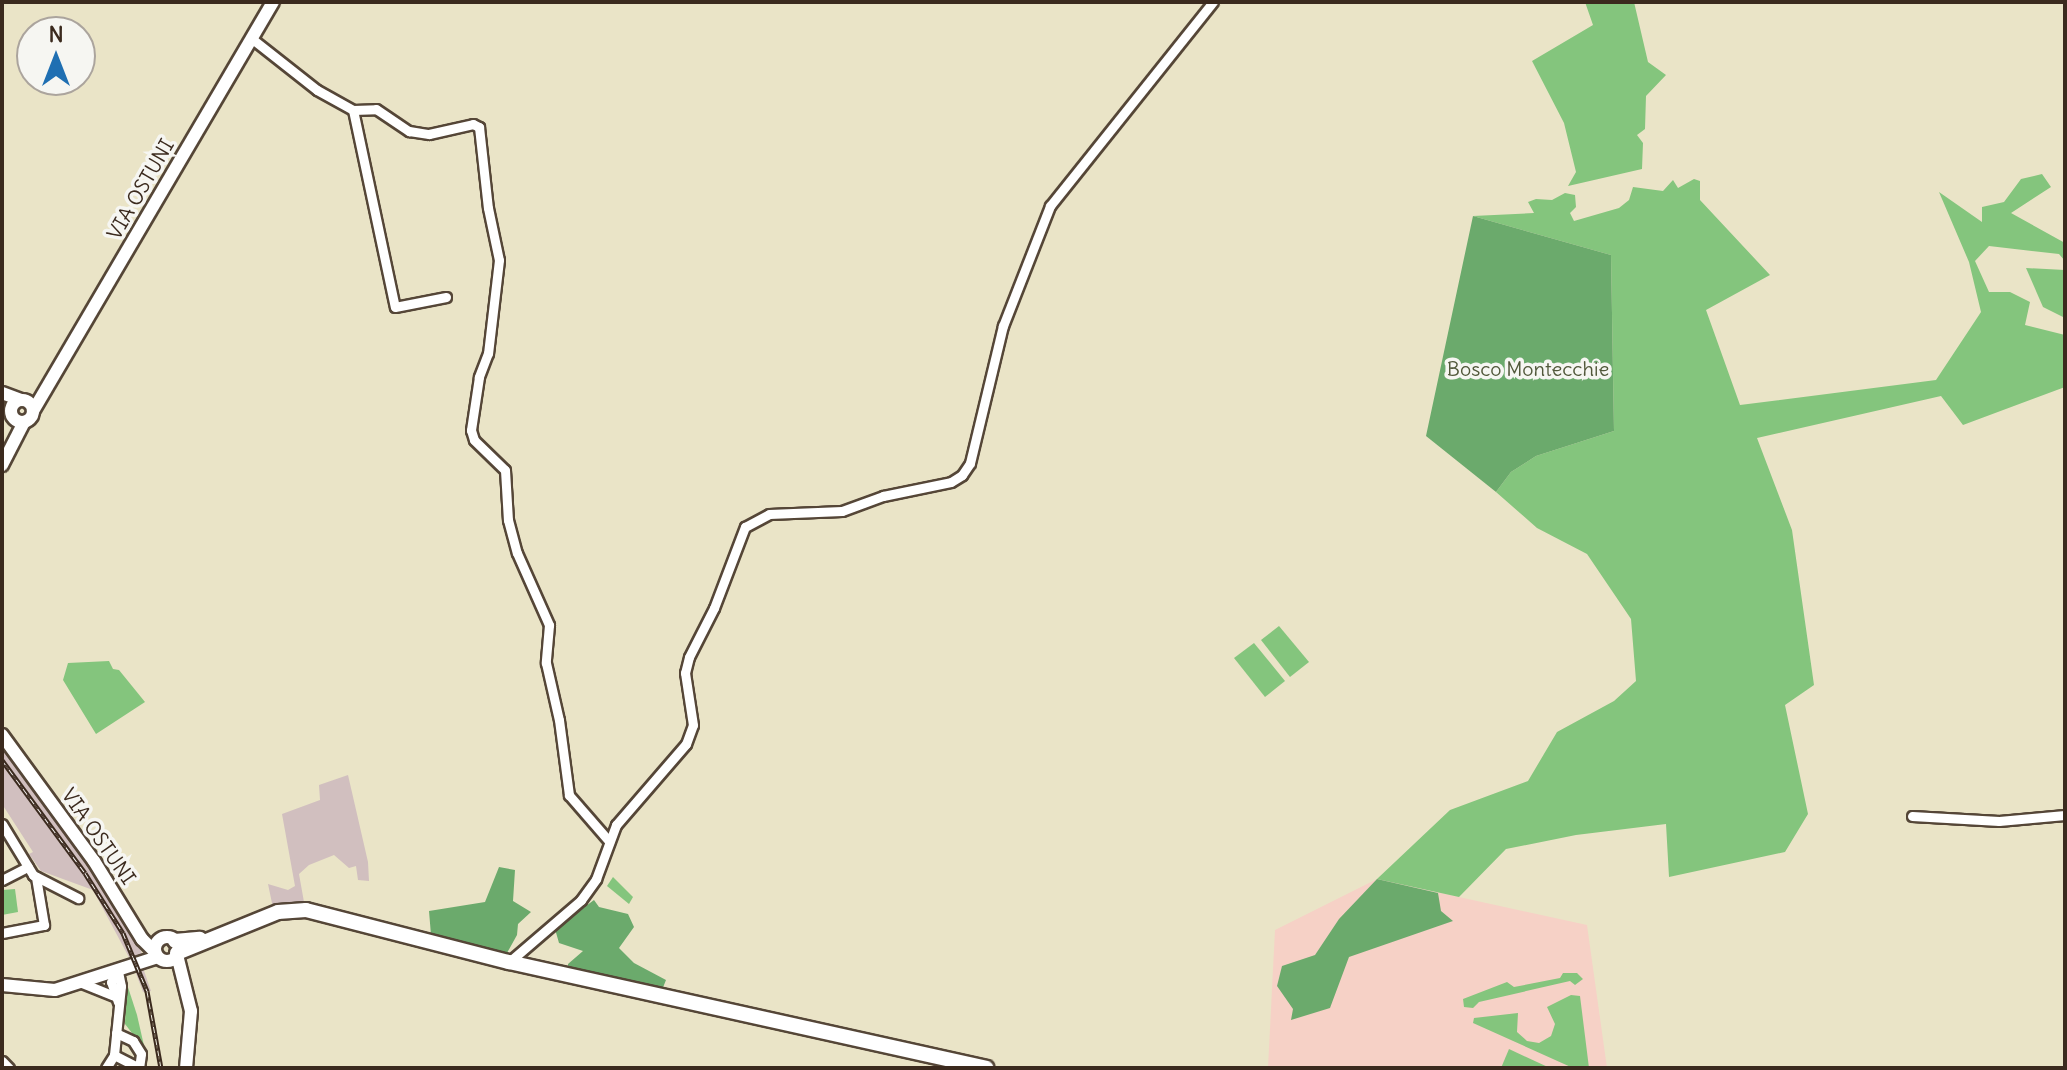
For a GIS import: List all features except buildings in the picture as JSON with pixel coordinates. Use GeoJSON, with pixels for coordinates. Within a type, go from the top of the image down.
{"type":"FeatureCollection","features":[{"type":"Feature","properties":{"kind":"main road","name":"VIA OSTUNI"},"geometry":{"type":"LineString","coordinates":[[22,411],[46,389],[271,5]]}},
{"type":"Feature","properties":{"kind":"main road"},"geometry":{"type":"LineString","coordinates":[[2,393],[22,411]]}},
{"type":"Feature","properties":{"kind":"main road"},"geometry":{"type":"LineString","coordinates":[[2,400],[22,411]]}},
{"type":"Feature","properties":{"kind":"main road"},"geometry":{"type":"LineString","coordinates":[[2,465],[22,411]]}},
{"type":"Feature","properties":{"kind":"main road","name":"VIA OSTUNI"},"geometry":{"type":"LineString","coordinates":[[2,735],[94,861],[142,939],[165,952]]}},
{"type":"Feature","properties":{"kind":"main road"},"geometry":{"type":"LineString","coordinates":[[2,985],[55,990],[118,972],[278,912],[306,910],[509,962],[986,1068]]}},
{"type":"Feature","properties":{"kind":"main road"},"geometry":{"type":"LineString","coordinates":[[133,921],[165,952],[183,977],[191,1011],[186,1068]]}},
{"type":"Feature","properties":{"kind":"street"},"geometry":{"type":"LineString","coordinates":[[509,962],[581,900],[596,879],[616,825],[672,763],[692,732],[685,673],[689,657],[714,608],[745,527],[769,514],[842,511],[883,496],[951,482],[962,475],[970,463],[1003,326],[1050,206],[1213,2]]}},
{"type":"Feature","properties":{"kind":"street"},"geometry":{"type":"LineString","coordinates":[[251,38],[317,90],[353,110],[376,109],[409,131],[429,134],[473,124],[479,127],[488,208],[499,260],[488,353],[479,377],[471,430],[474,440],[505,470],[508,520],[513,539],[549,625],[546,663],[559,720],[569,795],[609,841]]}},
{"type":"Feature","properties":{"kind":"street"},"geometry":{"type":"LineString","coordinates":[[353,110],[395,307],[446,297]]}},
{"type":"Feature","properties":{"kind":"street"},"geometry":{"type":"LineString","coordinates":[[1912,816],[1999,821],[2065,815]]}},
{"type":"Feature","properties":{"kind":"street"},"geometry":{"type":"LineString","coordinates":[[2,824],[36,877],[78,898]]}},
{"type":"Feature","properties":{"kind":"street"},"geometry":{"type":"LineString","coordinates":[[2,880],[28,867]]}},
{"type":"Feature","properties":{"kind":"street"},"geometry":{"type":"LineString","coordinates":[[2,933],[44,925],[36,877]]}},
{"type":"Feature","properties":{"kind":"street"},"geometry":{"type":"LineString","coordinates":[[106,1068],[114,1055],[118,972]]}},
{"type":"Feature","properties":{"kind":"street"},"geometry":{"type":"LineString","coordinates":[[82,983],[117,1001]]}},
{"type":"Feature","properties":{"kind":"street"},"geometry":{"type":"LineString","coordinates":[[114,1055],[139,1068],[141,1054],[133,1041],[116,1033]]}},
{"type":"Feature","properties":{"kind":"street"},"geometry":{"type":"LineString","coordinates":[[2,1061],[9,1068]]}},
{"type":"Feature","properties":{"kind":"shaded area"},"geometry":{"type":"Polygon","coordinates":[[[2,746],[130,926],[144,958],[141,962],[151,991],[143,992],[132,963],[93,890],[41,871],[29,854],[33,852],[2,804],[2,746]]]}},
{"type":"Feature","properties":{"kind":"shaded area"},"geometry":{"type":"Polygon","coordinates":[[[348,775],[368,862],[369,881],[358,880],[356,866],[349,868],[334,855],[309,865],[299,874],[304,902],[273,908],[268,884],[288,890],[295,886],[282,814],[320,800],[319,785],[348,775]]]}},
{"type":"Feature","properties":{"kind":"shaded area"},"geometry":{"type":"Polygon","coordinates":[[[1377,879],[1587,925],[1607,1068],[1268,1068],[1275,930],[1377,879]]]}},
{"type":"Feature","properties":{"kind":"green space"},"geometry":{"type":"Polygon","coordinates":[[[1585,2],[1634,2],[1648,62],[1666,75],[1646,96],[1645,129],[1637,135],[1643,143],[1642,169],[1568,186],[1576,172],[1564,123],[1532,61],[1593,25],[1585,2]]]}},
{"type":"Feature","properties":{"kind":"green space"},"geometry":{"type":"Polygon","coordinates":[[[2042,174],[2051,187],[2011,213],[2065,243],[2065,261],[2059,254],[1989,246],[1975,261],[1989,292],[2010,292],[2030,302],[2025,325],[2065,335],[2065,387],[1963,425],[1941,396],[1757,438],[1792,530],[1814,685],[1785,705],[1808,814],[1785,852],[1669,877],[1666,824],[1576,835],[1506,849],[1459,897],[1377,879],[1450,810],[1528,781],[1557,732],[1614,701],[1636,681],[1631,619],[1587,554],[1537,528],[1496,492],[1511,472],[1536,456],[1614,431],[1611,255],[1473,216],[1534,213],[1528,202],[1552,200],[1565,193],[1575,195],[1576,207],[1570,213],[1574,221],[1619,208],[1629,200],[1633,187],[1663,191],[1673,180],[1678,188],[1694,179],[1700,181],[1700,200],[1770,275],[1706,310],[1740,405],[1936,380],[1981,312],[1969,262],[1939,192],[1982,222],[1982,207],[2004,202],[2021,179],[2042,174]]]}},
{"type":"Feature","properties":{"kind":"green space","name":"Bosco Montecchie"},"geometry":{"type":"Polygon","coordinates":[[[1473,216],[1611,255],[1614,431],[1536,456],[1511,472],[1496,492],[1426,436],[1473,216]]]}},
{"type":"Feature","properties":{"kind":"green space"},"geometry":{"type":"Polygon","coordinates":[[[2026,268],[2065,270],[2065,318],[2043,307],[2026,268]]]}},
{"type":"Feature","properties":{"kind":"green space"},"geometry":{"type":"Polygon","coordinates":[[[1279,626],[1309,662],[1290,677],[1261,640],[1279,626]]]}},
{"type":"Feature","properties":{"kind":"green space"},"geometry":{"type":"Polygon","coordinates":[[[1254,643],[1285,681],[1265,697],[1234,658],[1254,643]]]}},
{"type":"Feature","properties":{"kind":"green space"},"geometry":{"type":"Polygon","coordinates":[[[109,661],[145,702],[96,734],[63,680],[68,663],[109,661]]]}},
{"type":"Feature","properties":{"kind":"green space"},"geometry":{"type":"Polygon","coordinates":[[[499,867],[515,870],[513,901],[531,912],[518,924],[517,935],[507,953],[501,955],[431,935],[429,911],[485,902],[499,867]]]}},
{"type":"Feature","properties":{"kind":"green space"},"geometry":{"type":"Polygon","coordinates":[[[613,877],[633,897],[629,904],[607,886],[613,877]]]}},
{"type":"Feature","properties":{"kind":"green space"},"geometry":{"type":"Polygon","coordinates":[[[1377,879],[1438,893],[1441,911],[1453,921],[1349,957],[1330,1008],[1291,1020],[1293,1009],[1277,986],[1282,966],[1315,955],[1339,919],[1377,879]]]}},
{"type":"Feature","properties":{"kind":"green space"},"geometry":{"type":"Polygon","coordinates":[[[15,889],[18,912],[2,915],[2,890],[15,889]]]}},
{"type":"Feature","properties":{"kind":"green space"},"geometry":{"type":"Polygon","coordinates":[[[594,900],[599,907],[628,914],[634,927],[619,948],[634,963],[666,980],[662,990],[568,970],[568,964],[583,951],[559,943],[555,929],[594,900]]]}},
{"type":"Feature","properties":{"kind":"green space"},"geometry":{"type":"Polygon","coordinates":[[[1563,973],[1577,973],[1583,979],[1575,985],[1570,981],[1479,1002],[1473,1008],[1464,1007],[1463,999],[1507,982],[1514,987],[1560,978],[1563,973]]]}},
{"type":"Feature","properties":{"kind":"green space"},"geometry":{"type":"Polygon","coordinates":[[[126,981],[137,1015],[145,1050],[125,1024],[126,981]]]}},
{"type":"Feature","properties":{"kind":"green space"},"geometry":{"type":"Polygon","coordinates":[[[1571,995],[1580,996],[1589,1068],[1573,1068],[1473,1023],[1474,1018],[1518,1013],[1517,1032],[1527,1041],[1539,1043],[1551,1036],[1555,1024],[1547,1007],[1571,995]]]}},
{"type":"Feature","properties":{"kind":"green space"},"geometry":{"type":"Polygon","coordinates":[[[1509,1049],[1550,1068],[1501,1068],[1509,1049]]]}},
{"type":"Feature","properties":{"kind":"railway"},"geometry":{"type":"LineString","coordinates":[[2,760],[85,873],[123,933],[147,991],[161,1068]]}}]}
